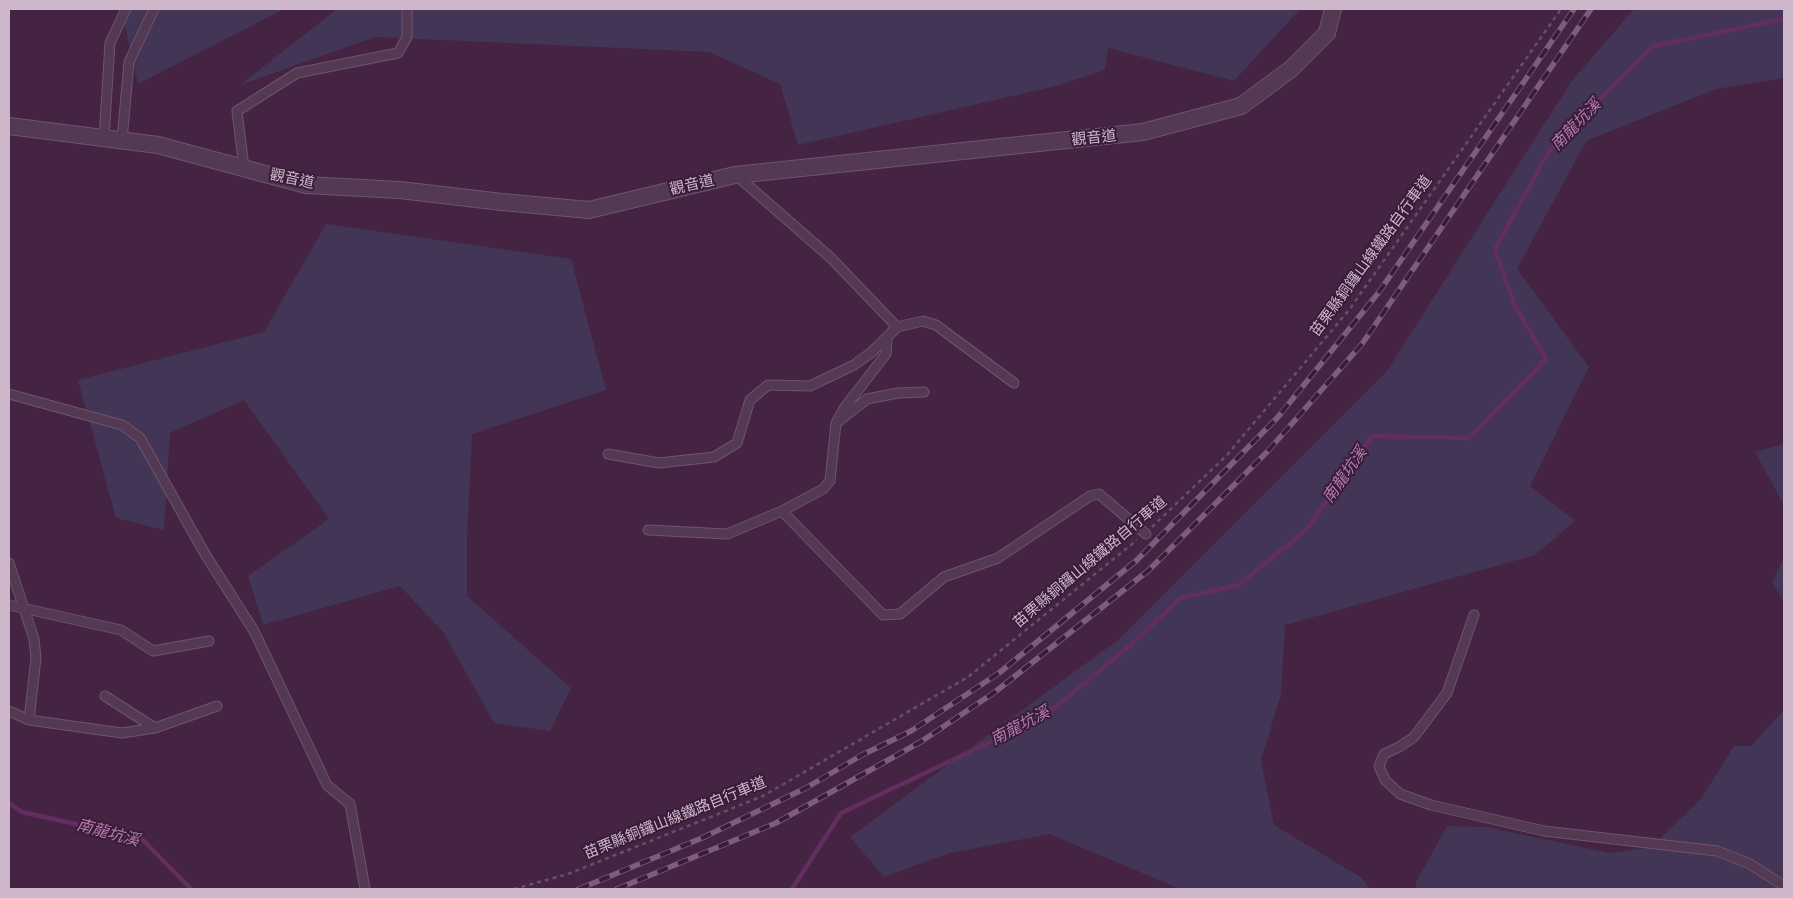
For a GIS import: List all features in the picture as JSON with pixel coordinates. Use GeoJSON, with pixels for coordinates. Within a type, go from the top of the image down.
{"type":"FeatureCollection","features":[{"type":"Feature","properties":{"kind":"street","name":"觀音道"},"geometry":{"type":"LineString","coordinates":[[9,126],[158,145],[306,185],[400,190],[589,210],[736,175],[1143,132],[1241,106],[1291,69],[1327,33],[1333,9]]}},
{"type":"Feature","properties":{"kind":"lane"},"geometry":{"type":"LineString","coordinates":[[104,138],[110,42],[126,9]]}},
{"type":"Feature","properties":{"kind":"lane"},"geometry":{"type":"LineString","coordinates":[[122,140],[129,62],[154,9]]}},
{"type":"Feature","properties":{"kind":"lane"},"geometry":{"type":"LineString","coordinates":[[244,168],[238,111],[297,73],[398,53],[407,37],[407,9]]}},
{"type":"Feature","properties":{"kind":"lane"},"geometry":{"type":"LineString","coordinates":[[736,175],[831,258],[897,327]]}},
{"type":"Feature","properties":{"kind":"lane"},"geometry":{"type":"LineString","coordinates":[[608,454],[659,463],[714,457],[738,443],[750,400],[768,385],[810,386],[854,365],[872,352],[897,327],[923,322],[936,325],[1014,383]]}},
{"type":"Feature","properties":{"kind":"lane"},"geometry":{"type":"LineString","coordinates":[[648,530],[727,534],[782,511],[823,489],[830,481],[836,423],[845,407],[886,354],[887,338]]}},
{"type":"Feature","properties":{"kind":"lane"},"geometry":{"type":"LineString","coordinates":[[836,423],[867,400],[898,393],[924,392]]}},
{"type":"Feature","properties":{"kind":"lane"},"geometry":{"type":"LineString","coordinates":[[9,394],[122,425],[140,438],[205,554],[254,631],[327,786],[350,804],[365,889]]}},
{"type":"Feature","properties":{"kind":"lane"},"geometry":{"type":"LineString","coordinates":[[782,511],[883,615],[900,614],[944,578],[998,558],[1090,496],[1099,494],[1146,534]]}},
{"type":"Feature","properties":{"kind":"lane"},"geometry":{"type":"LineString","coordinates":[[9,563],[34,639],[36,658],[29,720]]}},
{"type":"Feature","properties":{"kind":"lane"},"geometry":{"type":"LineString","coordinates":[[9,604],[121,630],[153,651],[210,641]]}},
{"type":"Feature","properties":{"kind":"lane"},"geometry":{"type":"LineString","coordinates":[[1474,615],[1447,692],[1414,737],[1384,754],[1378,766],[1385,780],[1400,794],[1431,805],[1544,831],[1717,851],[1750,864],[1784,886]]}},
{"type":"Feature","properties":{"kind":"lane"},"geometry":{"type":"LineString","coordinates":[[106,696],[156,728]]}},
{"type":"Feature","properties":{"kind":"lane"},"geometry":{"type":"LineString","coordinates":[[9,712],[29,720],[122,733],[156,728],[217,706]]}},
{"type":"Feature","properties":{"kind":"path","name":"苗栗縣銅鑼山線鐵路自行車道"},"geometry":{"type":"LineString","coordinates":[[514,889],[568,874],[763,796],[968,677],[1146,534],[1227,455],[1349,310],[1561,9]]}},
{"type":"Feature","properties":{"kind":"shaded area"},"geometry":{"type":"Polygon","coordinates":[[[121,9],[284,9],[138,84],[121,9]]]}},
{"type":"Feature","properties":{"kind":"shaded area"},"geometry":{"type":"Polygon","coordinates":[[[337,9],[1300,9],[1234,81],[1108,48],[1105,70],[1056,86],[798,145],[780,84],[709,52],[375,37],[240,85],[337,9]]]}},
{"type":"Feature","properties":{"kind":"shaded area"},"geometry":{"type":"Polygon","coordinates":[[[1634,9],[1784,9],[1784,78],[1716,89],[1586,141],[1517,269],[1589,367],[1530,486],[1575,521],[1535,555],[1285,625],[1281,694],[1261,760],[1274,825],[1362,878],[1370,889],[1180,889],[1050,834],[949,853],[884,877],[850,837],[1119,639],[1387,371],[1571,82],[1634,9]]]}},
{"type":"Feature","properties":{"kind":"shaded area"},"geometry":{"type":"Polygon","coordinates":[[[326,224],[571,259],[606,390],[472,434],[467,536],[467,596],[571,688],[550,731],[494,723],[444,633],[400,586],[263,625],[248,576],[329,519],[244,400],[170,433],[164,530],[116,518],[78,380],[264,332],[326,224]]]}},
{"type":"Feature","properties":{"kind":"shaded area"},"geometry":{"type":"Polygon","coordinates":[[[1784,444],[1784,505],[1755,452],[1784,444]]]}},
{"type":"Feature","properties":{"kind":"shaded area"},"geometry":{"type":"Polygon","coordinates":[[[1784,559],[1784,602],[1772,582],[1784,559]]]}},
{"type":"Feature","properties":{"kind":"shaded area"},"geometry":{"type":"Polygon","coordinates":[[[1784,710],[1784,889],[1416,889],[1416,882],[1447,826],[1486,827],[1610,853],[1651,847],[1701,799],[1734,746],[1751,746],[1784,710]]]}},
{"type":"Feature","properties":{"kind":"waterway","name":"南龍坑溪"},"geometry":{"type":"LineString","coordinates":[[792,889],[841,813],[1043,717],[1131,645],[1180,598],[1239,585],[1306,530],[1372,436],[1469,438],[1546,359],[1514,304],[1495,249],[1549,151],[1653,46],[1784,19]]}},
{"type":"Feature","properties":{"kind":"waterway","name":"南龍坑溪"},"geometry":{"type":"LineString","coordinates":[[9,803],[22,812],[142,839],[191,889]]}},
{"type":"Feature","properties":{"kind":"railway"},"geometry":{"type":"LineString","coordinates":[[579,889],[702,838],[806,788],[862,755],[911,731],[999,673],[1137,560],[1278,417],[1379,292],[1574,9]]}},
{"type":"Feature","properties":{"kind":"railway"},"geometry":{"type":"LineString","coordinates":[[617,889],[776,823],[922,741],[995,692],[1149,570],[1267,452],[1362,344],[1591,9]]}}]}
